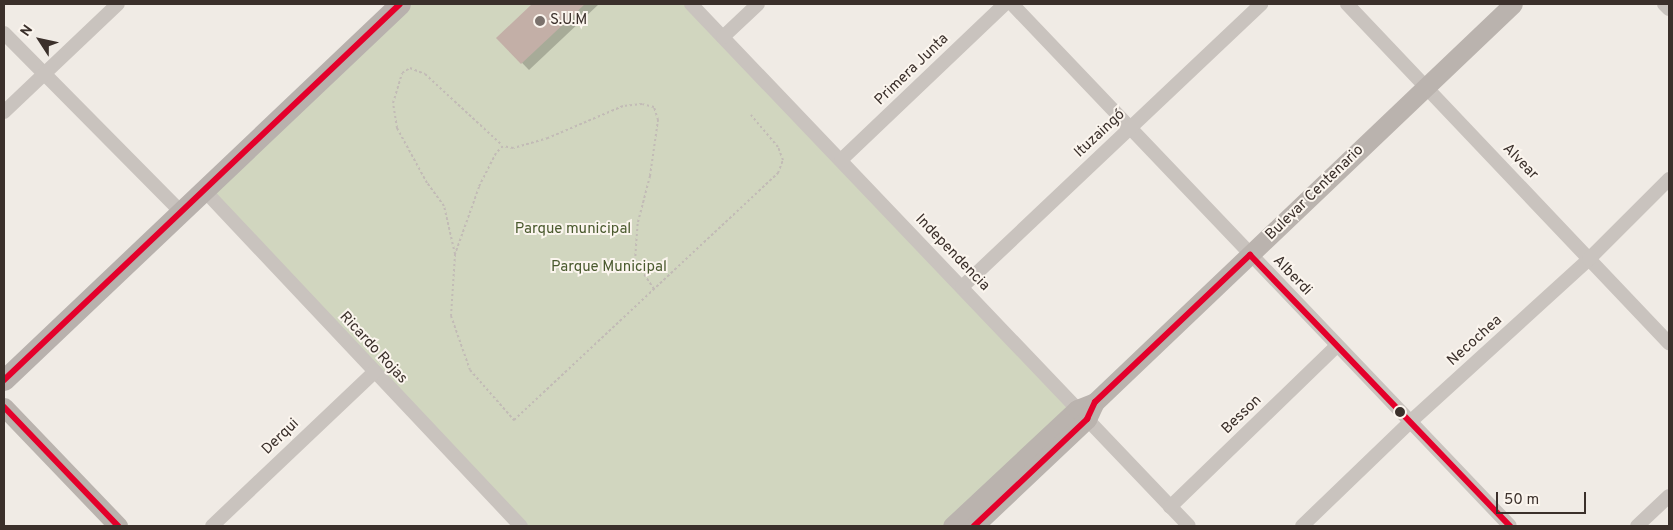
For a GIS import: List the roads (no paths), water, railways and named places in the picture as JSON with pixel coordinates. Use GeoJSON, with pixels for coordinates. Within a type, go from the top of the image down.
{"type":"FeatureCollection","features":[{"type":"Feature","properties":{"kind":"main road","name":"Bulevar Centenario"},"geometry":{"type":"LineString","coordinates":[[952,526],[1095,402],[1513,4]]}},
{"type":"Feature","properties":{"kind":"main road"},"geometry":{"type":"LineString","coordinates":[[4,380],[204,190],[390,7]]}},
{"type":"Feature","properties":{"kind":"main road"},"geometry":{"type":"LineString","coordinates":[[4,407],[118,526]]}},
{"type":"Feature","properties":{"kind":"main road","name":"Bulevar Centenario"},"geometry":{"type":"LineString","coordinates":[[974,526],[1082,414]]}},
{"type":"Feature","properties":{"kind":"street"},"geometry":{"type":"LineString","coordinates":[[4,112],[118,4]]}},
{"type":"Feature","properties":{"kind":"street","name":"Independencia"},"geometry":{"type":"LineString","coordinates":[[691,4],[1189,526]]}},
{"type":"Feature","properties":{"kind":"street"},"geometry":{"type":"LineString","coordinates":[[723,36],[758,4]]}},
{"type":"Feature","properties":{"kind":"street","name":"Primera Junta"},"geometry":{"type":"LineString","coordinates":[[841,160],[1005,4]]}},
{"type":"Feature","properties":{"kind":"street","name":"Alberdi"},"geometry":{"type":"LineString","coordinates":[[1012,4],[1510,526]]}},
{"type":"Feature","properties":{"kind":"street","name":"Ituzaingó"},"geometry":{"type":"LineString","coordinates":[[962,287],[1261,4]]}},
{"type":"Feature","properties":{"kind":"street","name":"Alvear"},"geometry":{"type":"LineString","coordinates":[[1347,4],[1669,343]]}},
{"type":"Feature","properties":{"kind":"street"},"geometry":{"type":"LineString","coordinates":[[1664,4],[1669,9]]}},
{"type":"Feature","properties":{"kind":"street"},"geometry":{"type":"LineString","coordinates":[[4,33],[43,75],[181,212]]}},
{"type":"Feature","properties":{"kind":"street","name":"Necochea"},"geometry":{"type":"LineString","coordinates":[[1302,526],[1410,422],[1589,259],[1669,179]]}},
{"type":"Feature","properties":{"kind":"street","name":"Ricardo Rojas"},"geometry":{"type":"LineString","coordinates":[[204,190],[521,526]]}},
{"type":"Feature","properties":{"kind":"street","name":"Besson"},"geometry":{"type":"LineString","coordinates":[[1170,507],[1337,346]]}},
{"type":"Feature","properties":{"kind":"street","name":"Derqui"},"geometry":{"type":"LineString","coordinates":[[212,526],[374,372]]}},
{"type":"Feature","properties":{"kind":"street"},"geometry":{"type":"LineString","coordinates":[[1637,526],[1669,496]]}},
{"type":"Feature","properties":{"kind":"place","name":"S.U.M"},"geometry":{"type":"Point","coordinates":[540,21]}},
{"type":"Feature","properties":{"kind":"park label","name":"Parque municipal"},"geometry":{"type":"Point","coordinates":[573,230]}},
{"type":"Feature","properties":{"kind":"park label","name":"Parque Municipal"},"geometry":{"type":"Point","coordinates":[609,268]}}]}
